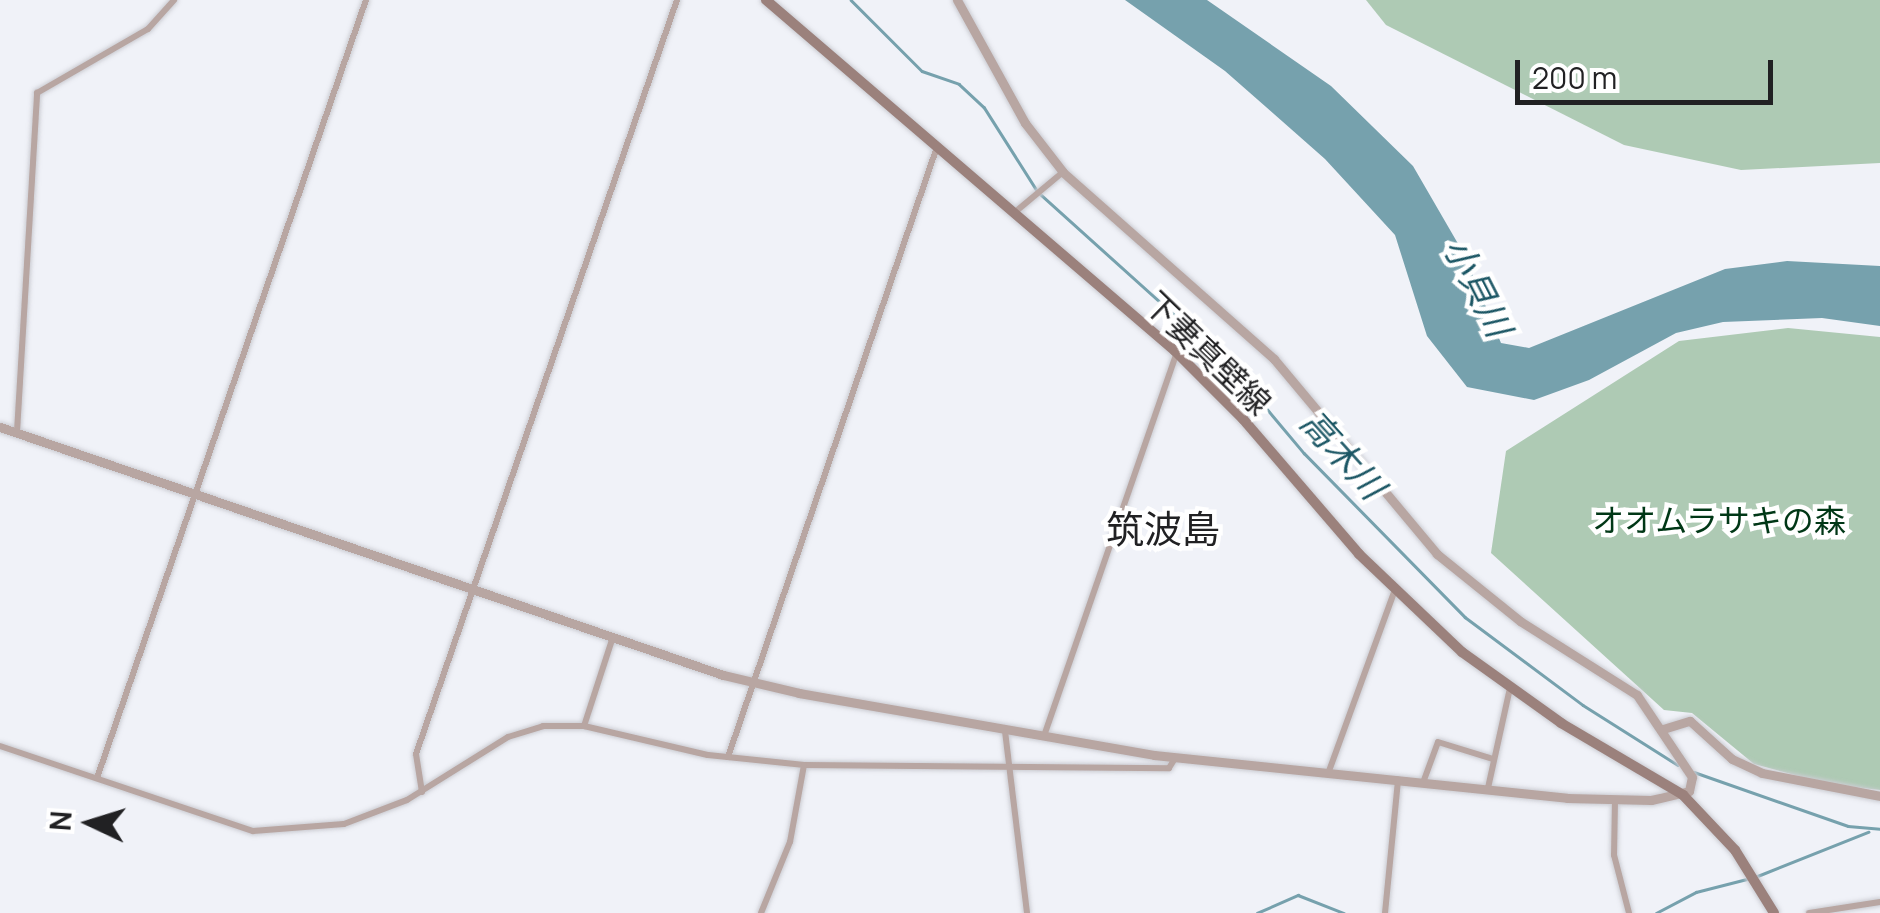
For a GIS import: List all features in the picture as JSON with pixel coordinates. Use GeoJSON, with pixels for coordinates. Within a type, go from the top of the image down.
{"type":"FeatureCollection","features":[{"type":"Feature","properties":{"kind":"main road","name":"下妻真壁線"},"geometry":{"type":"LineString","coordinates":[[766,0],[936,150],[1018,210],[1177,354],[1395,590],[1510,688],[1684,795],[1753,877],[1774,913]]}},
{"type":"Feature","properties":{"kind":"street"},"geometry":{"type":"LineString","coordinates":[[17,432],[37,93],[148,29],[174,0]]}},
{"type":"Feature","properties":{"kind":"street"},"geometry":{"type":"LineString","coordinates":[[97,778],[366,0]]}},
{"type":"Feature","properties":{"kind":"street"},"geometry":{"type":"LineString","coordinates":[[422,792],[416,754],[676,0]]}},
{"type":"Feature","properties":{"kind":"street"},"geometry":{"type":"LineString","coordinates":[[0,426],[756,683],[1004,731],[1176,758],[1615,800],[1684,795],[1692,776],[1686,764],[1663,729],[1627,688],[1520,621],[1437,554],[1274,360],[1062,172],[1024,123],[957,0]]}},
{"type":"Feature","properties":{"kind":"street"},"geometry":{"type":"LineString","coordinates":[[728,757],[936,150]]}},
{"type":"Feature","properties":{"kind":"street"},"geometry":{"type":"LineString","coordinates":[[1018,210],[1062,172]]}},
{"type":"Feature","properties":{"kind":"street"},"geometry":{"type":"LineString","coordinates":[[1044,737],[1177,354]]}},
{"type":"Feature","properties":{"kind":"street"},"geometry":{"type":"LineString","coordinates":[[1329,772],[1395,590]]}},
{"type":"Feature","properties":{"kind":"street"},"geometry":{"type":"LineString","coordinates":[[584,726],[614,636]]}},
{"type":"Feature","properties":{"kind":"street"},"geometry":{"type":"LineString","coordinates":[[1488,788],[1510,688]]}},
{"type":"Feature","properties":{"kind":"street"},"geometry":{"type":"LineString","coordinates":[[1663,729],[1690,721],[1732,758],[1762,774],[1880,796]]}},
{"type":"Feature","properties":{"kind":"street"},"geometry":{"type":"LineString","coordinates":[[0,746],[253,831],[344,824],[422,792],[508,737],[543,726],[584,726],[728,757],[804,764],[1170,768],[1176,758]]}},
{"type":"Feature","properties":{"kind":"street"},"geometry":{"type":"LineString","coordinates":[[1004,731],[1026,913]]}},
{"type":"Feature","properties":{"kind":"street"},"geometry":{"type":"LineString","coordinates":[[1424,780],[1438,742],[1492,759]]}},
{"type":"Feature","properties":{"kind":"street"},"geometry":{"type":"LineString","coordinates":[[762,913],[790,842],[804,764]]}},
{"type":"Feature","properties":{"kind":"street"},"geometry":{"type":"LineString","coordinates":[[1385,913],[1398,778]]}},
{"type":"Feature","properties":{"kind":"street"},"geometry":{"type":"LineString","coordinates":[[1615,800],[1614,855],[1629,913]]}},
{"type":"Feature","properties":{"kind":"street"},"geometry":{"type":"LineString","coordinates":[[1808,913],[1880,902]]}},
{"type":"Feature","properties":{"kind":"green space"},"geometry":{"type":"Polygon","coordinates":[[[1366,0],[1880,0],[1880,163],[1741,170],[1624,145],[1386,25],[1366,0]]]}},
{"type":"Feature","properties":{"kind":"green space","name":"オオムラサキの森"},"geometry":{"type":"Polygon","coordinates":[[[1788,328],[1880,337],[1880,790],[1828,784],[1754,764],[1692,713],[1664,710],[1491,553],[1506,451],[1679,341],[1788,328]]]}},
{"type":"Feature","properties":{"kind":"water"},"geometry":{"type":"Polygon","coordinates":[[[1125,0],[1207,0],[1331,86],[1413,166],[1464,254],[1501,343],[1529,348],[1725,269],[1787,261],[1880,266],[1880,326],[1822,318],[1723,322],[1676,333],[1589,380],[1534,400],[1467,387],[1427,336],[1395,235],[1325,159],[1225,71],[1125,0]]]}},
{"type":"Feature","properties":{"kind":"waterway","name":"高木川"},"geometry":{"type":"LineString","coordinates":[[851,0],[922,71],[959,84],[984,107],[1038,192],[1231,366],[1304,453],[1465,617],[1583,705],[1678,765]]}},
{"type":"Feature","properties":{"kind":"waterway","name":"高木川"},"geometry":{"type":"LineString","coordinates":[[1694,772],[1848,826],[1880,829]]}},
{"type":"Feature","properties":{"kind":"waterway"},"geometry":{"type":"LineString","coordinates":[[1755,877],[1868,832]]}},
{"type":"Feature","properties":{"kind":"waterway"},"geometry":{"type":"LineString","coordinates":[[1656,913],[1696,892],[1747,879]]}},
{"type":"Feature","properties":{"kind":"waterway"},"geometry":{"type":"LineString","coordinates":[[1257,913],[1298,895],[1344,913]]}},
{"type":"Feature","properties":{"kind":"district","name":"筑波島"},"geometry":{"type":"Point","coordinates":[1163,529]}},
{"type":"Feature","properties":{"kind":"water label","name":"小貝川"},"geometry":{"type":"Point","coordinates":[1478,287]}}]}
